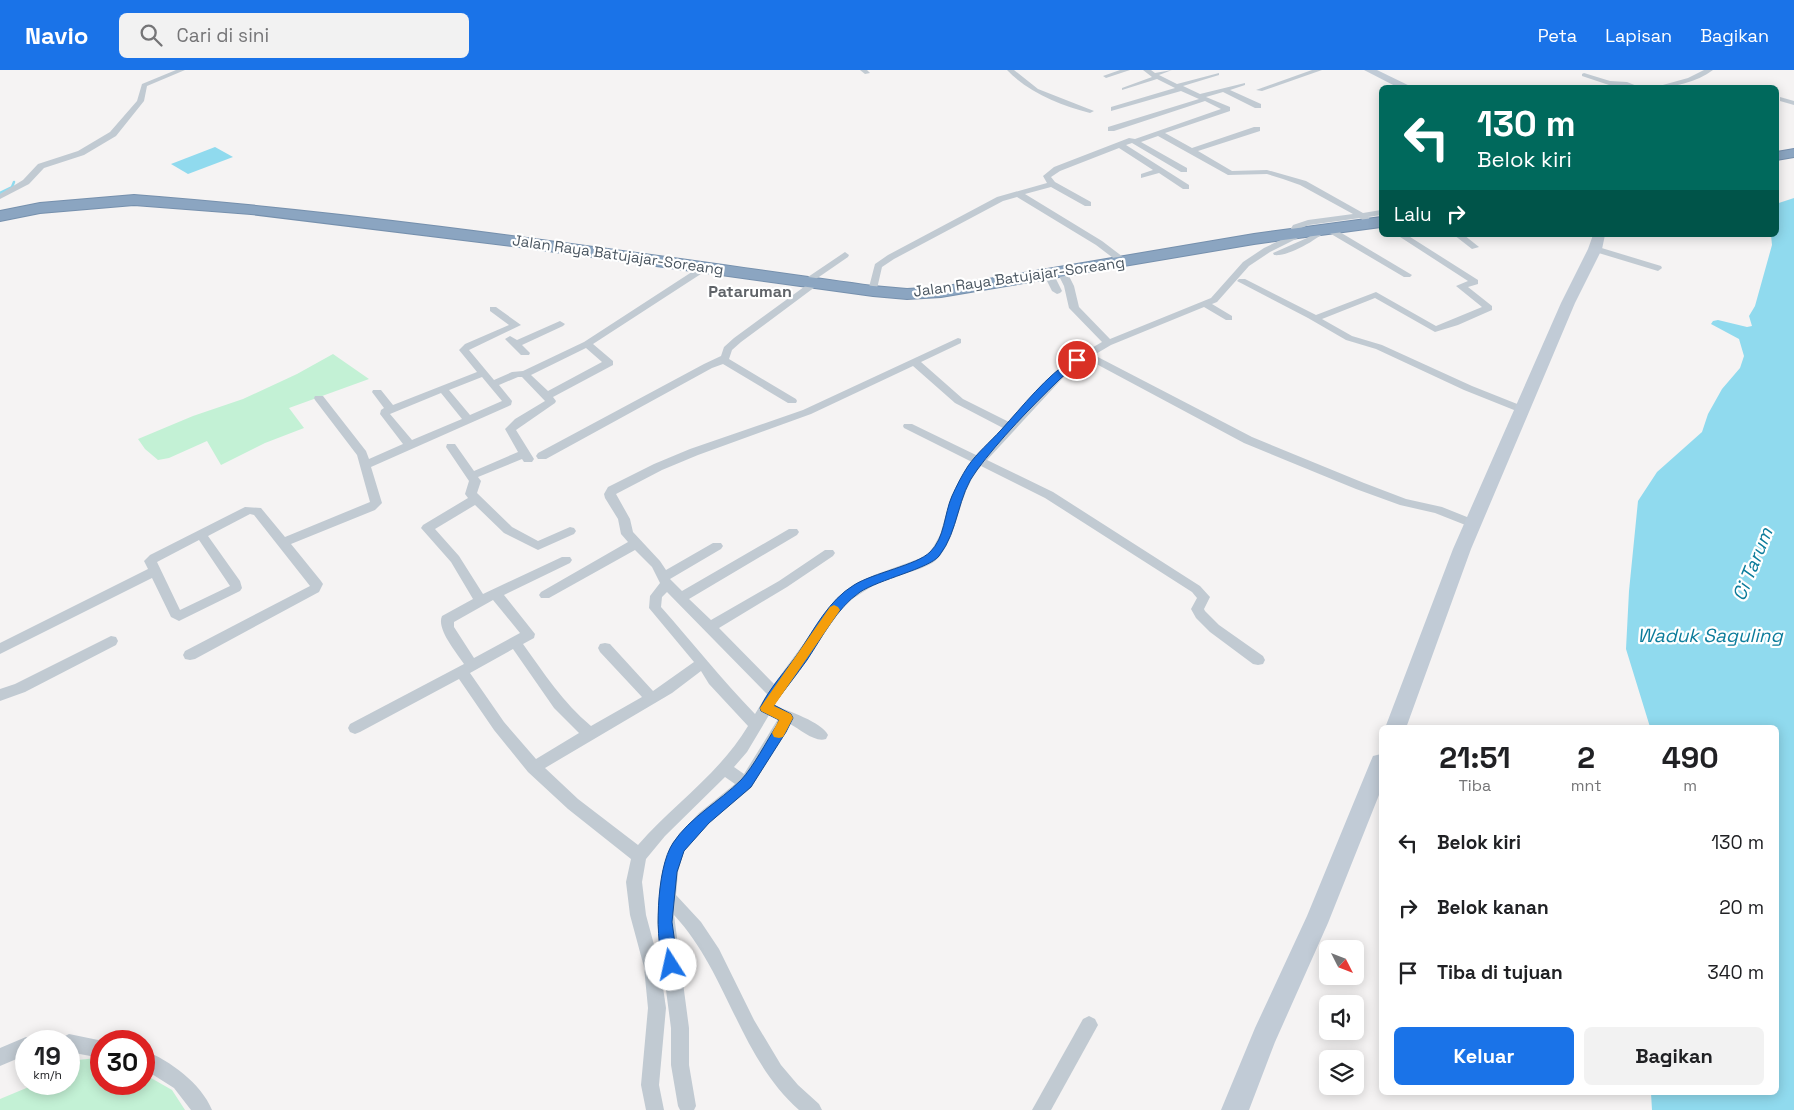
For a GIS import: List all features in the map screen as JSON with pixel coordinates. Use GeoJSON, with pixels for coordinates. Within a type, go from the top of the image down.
{"type":"FeatureCollection","features":[{"type":"Feature","properties":{"kind":"highway"},"geometry":{"type":"LineString","coordinates":[[1779,156],[1794,153]]}},
{"type":"Feature","properties":{"kind":"highway","name":"Jalan Raya Batujajar-Soreang"},"geometry":{"type":"LineString","coordinates":[[0,216],[18,211],[61,206],[134,200],[151,201],[287,213],[907,294],[941,292],[1325,230],[1373,220]]}},
{"type":"Feature","properties":{"kind":"street"},"geometry":{"type":"LineString","coordinates":[[0,197],[26,182],[42,166],[81,153],[113,134],[140,101],[144,85],[182,70]]}},
{"type":"Feature","properties":{"kind":"street"},"geometry":{"type":"LineString","coordinates":[[1010,70],[1036,90],[1070,105],[1090,111]]}},
{"type":"Feature","properties":{"kind":"street"},"geometry":{"type":"LineString","coordinates":[[1106,76],[1127,70]]}},
{"type":"Feature","properties":{"kind":"street"},"geometry":{"type":"LineString","coordinates":[[1088,204],[1052,184],[1046,176],[1051,172],[1120,145],[1163,135],[1227,110],[1146,70]]}},
{"type":"Feature","properties":{"kind":"street"},"geometry":{"type":"LineString","coordinates":[[1124,89],[1169,70]]}},
{"type":"Feature","properties":{"kind":"street"},"geometry":{"type":"LineString","coordinates":[[1260,90],[1319,70]]}},
{"type":"Feature","properties":{"kind":"street"},"geometry":{"type":"LineString","coordinates":[[1369,70],[1402,85]]}},
{"type":"Feature","properties":{"kind":"street"},"geometry":{"type":"LineString","coordinates":[[1667,85],[1690,79],[1707,70]]}},
{"type":"Feature","properties":{"kind":"street"},"geometry":{"type":"LineString","coordinates":[[1114,109],[1217,74]]}},
{"type":"Feature","properties":{"kind":"street"},"geometry":{"type":"LineString","coordinates":[[1584,75],[1609,83],[1631,85]]}},
{"type":"Feature","properties":{"kind":"street"},"geometry":{"type":"LineString","coordinates":[[1184,170],[1111,129],[1243,84]]}},
{"type":"Feature","properties":{"kind":"street"},"geometry":{"type":"LineString","coordinates":[[1225,90],[1258,106]]}},
{"type":"Feature","properties":{"kind":"street"},"geometry":{"type":"LineString","coordinates":[[1783,99],[1794,104]]}},
{"type":"Feature","properties":{"kind":"street"},"geometry":{"type":"LineString","coordinates":[[1191,151],[1257,129]]}},
{"type":"Feature","properties":{"kind":"street"},"geometry":{"type":"LineString","coordinates":[[1163,135],[1231,174],[1268,172],[1303,183],[1373,220]]}},
{"type":"Feature","properties":{"kind":"street"},"geometry":{"type":"LineString","coordinates":[[1120,145],[1186,187]]}},
{"type":"Feature","properties":{"kind":"street"},"geometry":{"type":"LineString","coordinates":[[1144,176],[1160,170]]}},
{"type":"Feature","properties":{"kind":"street"},"geometry":{"type":"LineString","coordinates":[[873,291],[877,269],[891,257],[1000,199],[1052,184]]}},
{"type":"Feature","properties":{"kind":"street"},"geometry":{"type":"LineString","coordinates":[[1019,194],[1100,242],[1124,262]]}},
{"type":"Feature","properties":{"kind":"street"},"geometry":{"type":"LineString","coordinates":[[1238,279],[1256,256],[1299,233],[1296,227],[1301,225],[1373,220]]}},
{"type":"Feature","properties":{"kind":"street"},"geometry":{"type":"LineString","coordinates":[[655,1110],[650,1085],[656,1008],[652,967],[638,914],[634,882],[639,856],[660,831],[705,789],[742,748],[818,630],[841,601],[857,589],[878,578],[928,560],[935,554],[946,535],[953,507],[963,483],[979,460],[1054,379],[1068,366],[1086,355],[1108,343],[1205,304],[1220,295],[1238,279],[1268,258],[1310,240],[1325,230],[1406,275]]}},
{"type":"Feature","properties":{"kind":"street"},"geometry":{"type":"LineString","coordinates":[[1314,318],[1336,312],[1376,295],[1435,329],[1489,308],[1461,286],[1475,282],[1404,237]]}},
{"type":"Feature","properties":{"kind":"street"},"geometry":{"type":"LineString","coordinates":[[1461,237],[1475,247]]}},
{"type":"Feature","properties":{"kind":"street"},"geometry":{"type":"LineString","coordinates":[[1396,725],[1473,524],[1579,279],[1597,242],[1658,268]]}},
{"type":"Feature","properties":{"kind":"street"},"geometry":{"type":"LineString","coordinates":[[542,456],[708,366],[723,360],[727,355],[727,349],[738,339],[785,307],[845,255]]}},
{"type":"Feature","properties":{"kind":"street"},"geometry":{"type":"LineString","coordinates":[[493,384],[516,374],[525,374],[587,344],[704,268]]}},
{"type":"Feature","properties":{"kind":"street"},"geometry":{"type":"LineString","coordinates":[[1056,273],[1057,291]]}},
{"type":"Feature","properties":{"kind":"street"},"geometry":{"type":"LineString","coordinates":[[1056,273],[1070,286],[1074,308],[1108,343]]}},
{"type":"Feature","properties":{"kind":"street"},"geometry":{"type":"LineString","coordinates":[[1238,279],[1349,338],[1379,347],[1468,388],[1523,410]]}},
{"type":"Feature","properties":{"kind":"street"},"geometry":{"type":"LineString","coordinates":[[1205,304],[1229,318]]}},
{"type":"Feature","properties":{"kind":"street"},"geometry":{"type":"LineString","coordinates":[[365,465],[507,403],[508,401],[464,350],[468,346],[516,326],[493,308]]}},
{"type":"Feature","properties":{"kind":"street"},"geometry":{"type":"LineString","coordinates":[[516,344],[560,324]]}},
{"type":"Feature","properties":{"kind":"street"},"geometry":{"type":"LineString","coordinates":[[503,332],[525,353]]}},
{"type":"Feature","properties":{"kind":"street"},"geometry":{"type":"LineString","coordinates":[[775,694],[666,580],[656,564],[627,534],[624,519],[611,498],[612,490],[658,467],[694,452],[754,429],[807,412],[958,340]]}},
{"type":"Feature","properties":{"kind":"street"},"geometry":{"type":"LineString","coordinates":[[547,396],[609,363],[587,344]]}},
{"type":"Feature","properties":{"kind":"street"},"geometry":{"type":"LineString","coordinates":[[1086,355],[1248,440],[1360,486],[1404,502],[1438,510],[1473,524]]}},
{"type":"Feature","properties":{"kind":"street"},"geometry":{"type":"LineString","coordinates":[[723,360],[792,400]]}},
{"type":"Feature","properties":{"kind":"street"},"geometry":{"type":"LineString","coordinates":[[914,361],[959,401],[1010,428]]}},
{"type":"Feature","properties":{"kind":"street"},"geometry":{"type":"LineString","coordinates":[[410,446],[384,414],[385,412],[483,373]]}},
{"type":"Feature","properties":{"kind":"street"},"geometry":{"type":"LineString","coordinates":[[472,476],[526,457],[512,435],[510,428],[516,422],[535,413],[551,401],[525,374]]}},
{"type":"Feature","properties":{"kind":"street"},"geometry":{"type":"LineString","coordinates":[[443,389],[469,420]]}},
{"type":"Feature","properties":{"kind":"street"},"geometry":{"type":"LineString","coordinates":[[377,392],[390,409]]}},
{"type":"Feature","properties":{"kind":"street"},"geometry":{"type":"LineString","coordinates":[[284,542],[373,505],[376,502],[362,454],[319,398]]}},
{"type":"Feature","properties":{"kind":"street"},"geometry":{"type":"LineString","coordinates":[[908,426],[1049,495],[1196,589],[1204,597],[1197,608],[1198,612],[1219,631],[1258,660]]}},
{"type":"Feature","properties":{"kind":"street"},"geometry":{"type":"LineString","coordinates":[[450,447],[472,476],[475,484],[471,494],[508,530],[538,546],[570,532]]}},
{"type":"Feature","properties":{"kind":"street"},"geometry":{"type":"LineString","coordinates":[[476,499],[427,528],[455,559],[476,591],[480,601]]}},
{"type":"Feature","properties":{"kind":"street"},"geometry":{"type":"LineString","coordinates":[[190,656],[314,589],[317,584],[284,542],[254,510],[249,510],[201,534],[154,558],[150,561],[176,614],[179,616],[236,588],[236,584],[201,534]]}},
{"type":"Feature","properties":{"kind":"street"},"geometry":{"type":"LineString","coordinates":[[682,597],[793,532]]}},
{"type":"Feature","properties":{"kind":"street"},"geometry":{"type":"LineString","coordinates":[[545,595],[635,544]]}},
{"type":"Feature","properties":{"kind":"street"},"geometry":{"type":"LineString","coordinates":[[717,546],[666,580],[656,596],[655,608],[703,663],[714,680],[756,725]]}},
{"type":"Feature","properties":{"kind":"street"},"geometry":{"type":"LineString","coordinates":[[710,627],[783,584],[829,553]]}},
{"type":"Feature","properties":{"kind":"street"},"geometry":{"type":"LineString","coordinates":[[566,560],[495,593],[447,620],[448,628],[480,702],[533,768],[574,805],[624,842],[639,856]]}},
{"type":"Feature","properties":{"kind":"street"},"geometry":{"type":"LineString","coordinates":[[0,649],[155,571]]}},
{"type":"Feature","properties":{"kind":"street"},"geometry":{"type":"LineString","coordinates":[[355,728],[467,669],[528,634],[495,593]]}},
{"type":"Feature","properties":{"kind":"street"},"geometry":{"type":"LineString","coordinates":[[0,695],[20,688],[111,641]]}},
{"type":"Feature","properties":{"kind":"street"},"geometry":{"type":"LineString","coordinates":[[515,642],[559,704],[572,719],[590,734]]}},
{"type":"Feature","properties":{"kind":"street"},"geometry":{"type":"LineString","coordinates":[[604,648],[651,698]]}},
{"type":"Feature","properties":{"kind":"street"},"geometry":{"type":"LineString","coordinates":[[533,768],[689,675],[703,663]]}},
{"type":"Feature","properties":{"kind":"street"},"geometry":{"type":"LineString","coordinates":[[766,708],[797,721],[821,735]]}},
{"type":"Feature","properties":{"kind":"street"},"geometry":{"type":"LineString","coordinates":[[686,1109],[680,1065],[680,1028],[664,922],[670,872],[678,847],[704,818],[746,783],[786,718]]}},
{"type":"Feature","properties":{"kind":"street"},"geometry":{"type":"LineString","coordinates":[[723,768],[746,783]]}},
{"type":"Feature","properties":{"kind":"street"},"geometry":{"type":"LineString","coordinates":[[1236,1110],[1264,1037],[1316,923],[1379,769]]}},
{"type":"Feature","properties":{"kind":"street"},"geometry":{"type":"LineString","coordinates":[[668,898],[698,930],[706,943],[767,1063],[812,1110]]}},
{"type":"Feature","properties":{"kind":"street"},"geometry":{"type":"LineString","coordinates":[[1041,1110],[1089,1025]]}},
{"type":"Feature","properties":{"kind":"street"},"geometry":{"type":"LineString","coordinates":[[0,1057],[15,1051]]}},
{"type":"Feature","properties":{"kind":"street"},"geometry":{"type":"LineString","coordinates":[[155,1066],[180,1082],[203,1110]]}},
{"type":"Feature","properties":{"kind":"green space"},"geometry":{"type":"Polygon","coordinates":[[[333,354],[369,379],[289,408],[304,428],[265,443],[221,465],[207,441],[169,458],[158,460],[145,449],[138,439],[193,416],[243,399],[297,374],[333,354]]]}},
{"type":"Feature","properties":{"kind":"green space"},"geometry":{"type":"Polygon","coordinates":[[[90,1059],[90,1095],[155,1095],[155,1080],[172,1090],[185,1110],[0,1110],[0,1099],[15,1093],[15,1095],[80,1095],[80,1060],[90,1059]]]}},
{"type":"Feature","properties":{"kind":"water"},"geometry":{"type":"Polygon","coordinates":[[[215,147],[233,157],[188,174],[171,164],[215,147]]]}},
{"type":"Feature","properties":{"kind":"water","name":"Waduk Saguling"},"geometry":{"type":"Polygon","coordinates":[[[1794,198],[1794,1110],[1652,1110],[1651,1095],[1779,1095],[1779,725],[1649,725],[1626,649],[1629,591],[1638,501],[1657,472],[1702,432],[1708,414],[1722,389],[1740,368],[1744,356],[1739,339],[1711,324],[1713,321],[1718,320],[1747,327],[1752,326],[1749,316],[1755,306],[1772,245],[1771,237],[1779,237],[1779,203],[1794,198]]]}},
{"type":"Feature","properties":{"kind":"waterway"},"geometry":{"type":"LineString","coordinates":[[0,193],[12,187],[14,182]]}},
{"type":"Feature","properties":{"kind":"slow traffic"},"geometry":{"type":"LineString","coordinates":[[779,733],[786,718],[766,708],[803,656],[818,630],[834,610]]}},
{"type":"Feature","properties":{"kind":"district","name":"Pataruman"},"geometry":{"type":"Point","coordinates":[750,291]}},
{"type":"Feature","properties":{"kind":"route"},"geometry":{"type":"LineString","coordinates":[[671,965],[664,922],[670,872],[678,847],[704,818],[746,783],[782,728],[786,718],[766,708],[771,699],[803,656],[818,630],[841,601],[857,589],[878,578],[928,560],[935,554],[950,525],[953,507],[963,483],[972,469],[1037,396],[1068,366],[1077,360]]}},
{"type":"Feature","properties":{"kind":"water label","name":"Ci Tarum"},"geometry":{"type":"Point","coordinates":[1752,564]}}]}
